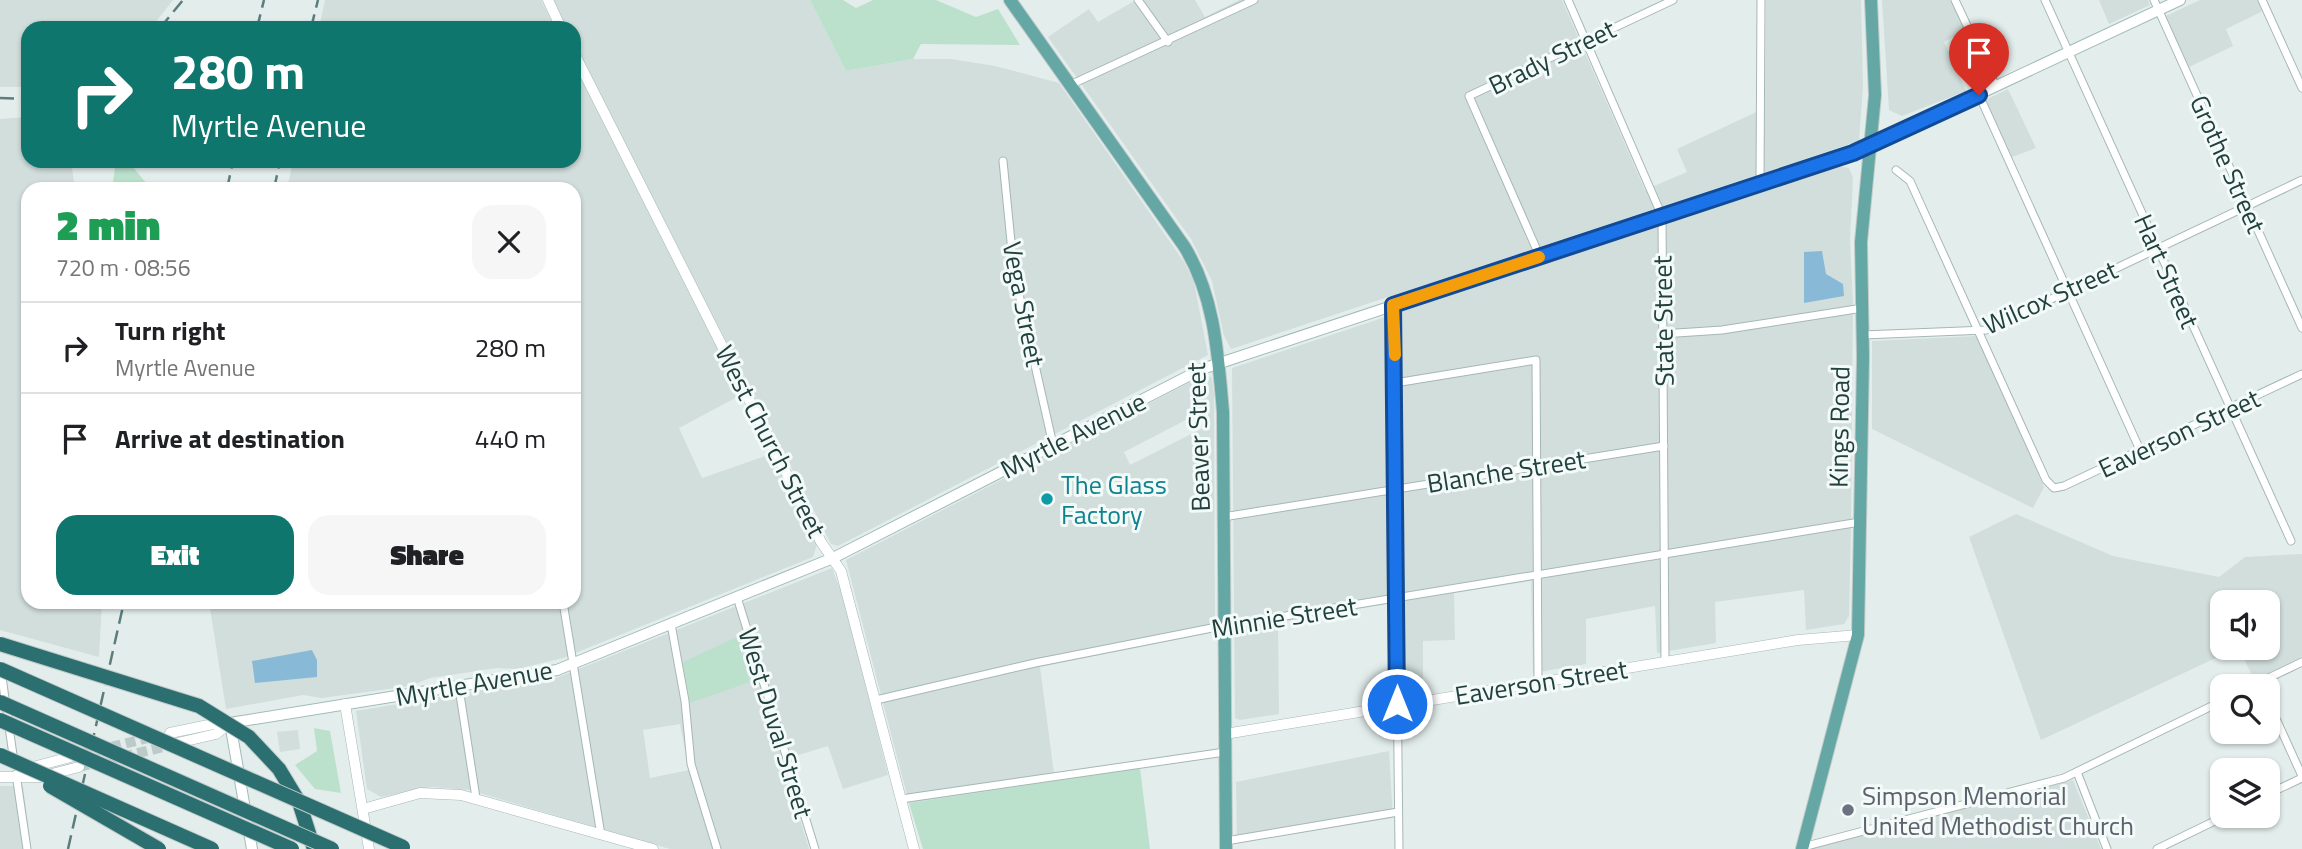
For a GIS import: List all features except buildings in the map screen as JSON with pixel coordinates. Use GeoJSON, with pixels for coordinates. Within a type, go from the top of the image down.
{"type":"FeatureCollection","features":[{"type":"Feature","properties":{"kind":"highway"},"geometry":{"type":"LineString","coordinates":[[0,644],[199,706],[249,737],[279,769],[299,802],[314,849]]}},
{"type":"Feature","properties":{"kind":"highway"},"geometry":{"type":"LineString","coordinates":[[0,668],[406,848]]}},
{"type":"Feature","properties":{"kind":"highway"},"geometry":{"type":"LineString","coordinates":[[0,702],[332,849]]}},
{"type":"Feature","properties":{"kind":"highway"},"geometry":{"type":"LineString","coordinates":[[0,720],[292,849]]}},
{"type":"Feature","properties":{"kind":"highway"},"geometry":{"type":"LineString","coordinates":[[0,756],[159,849]]}},
{"type":"Feature","properties":{"kind":"highway"},"geometry":{"type":"LineString","coordinates":[[0,756],[212,849]]}},
{"type":"Feature","properties":{"kind":"main road","name":"Beaver Street"},"geometry":{"type":"LineString","coordinates":[[1010,0],[1190,255],[1203,287],[1220,363],[1226,845]]}},
{"type":"Feature","properties":{"kind":"main road","name":"Kings Road"},"geometry":{"type":"LineString","coordinates":[[1803,848],[1858,635],[1863,335],[1862,217],[1872,146],[1875,95],[1871,0]]}},
{"type":"Feature","properties":{"kind":"main road","name":"Myrtle Avenue"},"geometry":{"type":"LineString","coordinates":[[230,723],[531,676],[573,664],[833,558],[1220,363],[1872,146],[2069,53],[2156,5],[2180,0]]}},
{"type":"Feature","properties":{"kind":"main road"},"geometry":{"type":"LineString","coordinates":[[230,723],[252,849]]}},
{"type":"Feature","properties":{"kind":"street"},"geometry":{"type":"LineString","coordinates":[[548,0],[558,21]]}},
{"type":"Feature","properties":{"kind":"street"},"geometry":{"type":"LineString","coordinates":[[1138,0],[1168,42]]}},
{"type":"Feature","properties":{"kind":"street"},"geometry":{"type":"LineString","coordinates":[[1070,85],[1254,0]]}},
{"type":"Feature","properties":{"kind":"street","name":"State Street"},"geometry":{"type":"LineString","coordinates":[[1568,0],[1662,216],[1665,662]]}},
{"type":"Feature","properties":{"kind":"street","name":"Brady Street"},"geometry":{"type":"LineString","coordinates":[[1540,257],[1469,96],[1673,0]]}},
{"type":"Feature","properties":{"kind":"street"},"geometry":{"type":"LineString","coordinates":[[1760,183],[1761,0]]}},
{"type":"Feature","properties":{"kind":"street"},"geometry":{"type":"LineString","coordinates":[[1955,0],[1996,87]]}},
{"type":"Feature","properties":{"kind":"street","name":"Hart Street"},"geometry":{"type":"LineString","coordinates":[[2045,0],[2291,541]]}},
{"type":"Feature","properties":{"kind":"street"},"geometry":{"type":"LineString","coordinates":[[2262,0],[2302,88]]}},
{"type":"Feature","properties":{"kind":"street","name":"Grothe Street"},"geometry":{"type":"LineString","coordinates":[[2156,5],[2302,328]]}},
{"type":"Feature","properties":{"kind":"street","name":"West Church Street"},"geometry":{"type":"LineString","coordinates":[[581,67],[821,542],[841,571],[853,608],[914,849]]}},
{"type":"Feature","properties":{"kind":"street"},"geometry":{"type":"LineString","coordinates":[[1979,95],[2140,450]]}},
{"type":"Feature","properties":{"kind":"street","name":"Vega Street"},"geometry":{"type":"LineString","coordinates":[[1003,161],[1014,272],[1053,445]]}},
{"type":"Feature","properties":{"kind":"street"},"geometry":{"type":"LineString","coordinates":[[1896,170],[1910,181],[1978,331]]}},
{"type":"Feature","properties":{"kind":"street","name":"Wilcox Street"},"geometry":{"type":"LineString","coordinates":[[1863,335],[1978,331],[2302,180]]}},
{"type":"Feature","properties":{"kind":"street"},"geometry":{"type":"LineString","coordinates":[[1393,305],[1399,849]]}},
{"type":"Feature","properties":{"kind":"street"},"geometry":{"type":"LineString","coordinates":[[1662,334],[1722,330],[1863,307]]}},
{"type":"Feature","properties":{"kind":"street","name":"Eaverson Street"},"geometry":{"type":"LineString","coordinates":[[1978,331],[2046,480],[2054,488],[2064,486],[2302,374]]}},
{"type":"Feature","properties":{"kind":"street"},"geometry":{"type":"LineString","coordinates":[[1395,383],[1536,360],[1538,682]]}},
{"type":"Feature","properties":{"kind":"street","name":"Blanche Street"},"geometry":{"type":"LineString","coordinates":[[1223,517],[1664,446]]}},
{"type":"Feature","properties":{"kind":"street","name":"Minnie Street"},"geometry":{"type":"LineString","coordinates":[[876,700],[1035,663],[1224,626],[1860,522]]}},
{"type":"Feature","properties":{"kind":"street","name":"West Duval Street"},"geometry":{"type":"LineString","coordinates":[[737,597],[815,849]]}},
{"type":"Feature","properties":{"kind":"street"},"geometry":{"type":"LineString","coordinates":[[564,609],[601,835]]}},
{"type":"Feature","properties":{"kind":"street"},"geometry":{"type":"LineString","coordinates":[[671,624],[685,701],[691,764],[717,849]]}},
{"type":"Feature","properties":{"kind":"street","name":"Eaverson Street"},"geometry":{"type":"LineString","coordinates":[[1225,734],[1798,640],[1858,635]]}},
{"type":"Feature","properties":{"kind":"street"},"geometry":{"type":"LineString","coordinates":[[2279,674],[2302,662]]}},
{"type":"Feature","properties":{"kind":"street"},"geometry":{"type":"LineString","coordinates":[[0,668],[27,849]]}},
{"type":"Feature","properties":{"kind":"street"},"geometry":{"type":"LineString","coordinates":[[459,688],[476,798]]}},
{"type":"Feature","properties":{"kind":"street"},"geometry":{"type":"LineString","coordinates":[[345,704],[369,849]]}},
{"type":"Feature","properties":{"kind":"street"},"geometry":{"type":"LineString","coordinates":[[1803,848],[2043,784],[2077,772],[2210,707]]}},
{"type":"Feature","properties":{"kind":"street","name":"Myrtle Avenue"},"geometry":{"type":"LineString","coordinates":[[170,733],[214,722],[230,723]]}},
{"type":"Feature","properties":{"kind":"street","name":"Myrtle Avenue"},"geometry":{"type":"LineString","coordinates":[[168,746],[216,734],[230,723]]}},
{"type":"Feature","properties":{"kind":"street"},"geometry":{"type":"LineString","coordinates":[[2280,728],[2302,777],[2280,788]]}},
{"type":"Feature","properties":{"kind":"street"},"geometry":{"type":"LineString","coordinates":[[901,799],[1225,752]]}},
{"type":"Feature","properties":{"kind":"street"},"geometry":{"type":"LineString","coordinates":[[16,775],[29,768],[82,754]]}},
{"type":"Feature","properties":{"kind":"street"},"geometry":{"type":"LineString","coordinates":[[0,777],[40,777],[79,768]]}},
{"type":"Feature","properties":{"kind":"street"},"geometry":{"type":"LineString","coordinates":[[2077,772],[2107,849]]}},
{"type":"Feature","properties":{"kind":"street"},"geometry":{"type":"LineString","coordinates":[[363,809],[420,793],[476,798],[653,849]]}},
{"type":"Feature","properties":{"kind":"street"},"geometry":{"type":"LineString","coordinates":[[1226,845],[1398,812]]}},
{"type":"Feature","properties":{"kind":"street"},"geometry":{"type":"LineString","coordinates":[[2157,849],[2210,823]]}},
{"type":"Feature","properties":{"kind":"shaded area"},"geometry":{"type":"Polygon","coordinates":[[[0,0],[173,0],[156,21],[21,21],[21,87],[0,87],[0,0]]]}},
{"type":"Feature","properties":{"kind":"shaded area"},"geometry":{"type":"Polygon","coordinates":[[[325,0],[541,0],[552,21],[320,21],[325,0]]]}},
{"type":"Feature","properties":{"kind":"shaded area"},"geometry":{"type":"Polygon","coordinates":[[[553,0],[810,0],[846,71],[913,59],[951,59],[995,66],[1059,83],[1184,262],[1194,282],[1208,355],[838,546],[831,544],[581,56],[581,21],[564,21],[553,0]]]}},
{"type":"Feature","properties":{"kind":"shaded area"},"geometry":{"type":"Polygon","coordinates":[[[1136,0],[1195,0],[1205,17],[1239,0],[1562,0],[1645,190],[1687,172],[1677,149],[1765,108],[1766,0],[1861,0],[1863,87],[1859,141],[1231,349],[1224,336],[1212,281],[1191,239],[1048,37],[1089,9],[1098,22],[1136,0]]]}},
{"type":"Feature","properties":{"kind":"shaded area"},"geometry":{"type":"Polygon","coordinates":[[[1882,0],[1950,0],[1965,30],[1944,42],[1966,91],[1902,116],[1889,110],[1882,0]]]}},
{"type":"Feature","properties":{"kind":"shaded area"},"geometry":{"type":"Polygon","coordinates":[[[2099,0],[2148,0],[2150,5],[2109,24],[2099,0]]]}},
{"type":"Feature","properties":{"kind":"shaded area"},"geometry":{"type":"Polygon","coordinates":[[[2200,0],[2258,0],[2263,11],[2226,29],[2233,46],[2189,67],[2166,16],[2200,0]]]}},
{"type":"Feature","properties":{"kind":"shaded area"},"geometry":{"type":"Polygon","coordinates":[[[581,79],[741,395],[679,428],[702,478],[771,454],[817,544],[813,557],[563,658],[517,669],[497,668],[430,678],[410,686],[322,698],[303,695],[226,709],[210,609],[581,609],[581,182],[288,182],[292,168],[581,168],[581,79]]]}},
{"type":"Feature","properties":{"kind":"shaded area"},"geometry":{"type":"Polygon","coordinates":[[[2008,89],[2036,148],[2004,160],[1979,103],[2008,89]]]}},
{"type":"Feature","properties":{"kind":"shaded area"},"geometry":{"type":"Polygon","coordinates":[[[21,118],[21,168],[72,168],[74,182],[21,182],[21,609],[102,609],[99,657],[0,630],[0,119],[21,118]]]}},
{"type":"Feature","properties":{"kind":"shaded area"},"geometry":{"type":"Polygon","coordinates":[[[1839,166],[1849,168],[1853,178],[1850,239],[1853,302],[1851,528],[1849,616],[1844,624],[1806,630],[1804,590],[1715,602],[1716,643],[1657,653],[1655,606],[1586,619],[1586,664],[1533,673],[1531,581],[1454,593],[1455,640],[1423,641],[1423,691],[1393,695],[1392,603],[1278,623],[1279,714],[1240,720],[1235,718],[1232,368],[1839,166]]]}},
{"type":"Feature","properties":{"kind":"shaded area"},"geometry":{"type":"Polygon","coordinates":[[[1977,336],[2044,487],[2033,508],[1872,429],[1872,341],[1977,336]]]}},
{"type":"Feature","properties":{"kind":"shaded area"},"geometry":{"type":"Polygon","coordinates":[[[1206,374],[1212,378],[1215,632],[1040,667],[1055,781],[909,803],[846,560],[1206,374]],[[1207,409],[1124,452],[1130,465],[1209,425],[1207,409]]]}},
{"type":"Feature","properties":{"kind":"shaded area"},"geometry":{"type":"Polygon","coordinates":[[[2016,514],[2113,556],[2219,577],[2245,557],[2302,554],[2302,657],[2267,674],[2251,674],[2245,660],[2280,660],[2280,590],[2210,590],[2211,660],[2041,740],[1969,537],[2016,514]]]}},
{"type":"Feature","properties":{"kind":"shaded area"},"geometry":{"type":"Polygon","coordinates":[[[832,568],[844,599],[888,775],[843,789],[828,746],[782,760],[809,849],[670,849],[469,790],[433,787],[381,797],[367,789],[356,711],[556,678],[832,568]],[[680,724],[643,730],[650,778],[689,770],[680,724]]]}},
{"type":"Feature","properties":{"kind":"shaded area"},"geometry":{"type":"Polygon","coordinates":[[[298,730],[300,749],[280,752],[277,732],[298,730]]]}},
{"type":"Feature","properties":{"kind":"shaded area"},"geometry":{"type":"Polygon","coordinates":[[[1389,751],[1393,818],[1237,843],[1236,782],[1389,751]]]}},
{"type":"Feature","properties":{"kind":"shaded area"},"geometry":{"type":"Polygon","coordinates":[[[2073,780],[2101,849],[1813,849],[1813,848],[2073,780]]]}},
{"type":"Feature","properties":{"kind":"shaded area"},"geometry":{"type":"Polygon","coordinates":[[[0,786],[23,786],[31,849],[0,849],[0,786]]]}},
{"type":"Feature","properties":{"kind":"green space"},"geometry":{"type":"Polygon","coordinates":[[[810,0],[843,0],[856,8],[873,0],[936,0],[976,17],[998,9],[1020,45],[921,44],[913,59],[846,71],[810,0]]]}},
{"type":"Feature","properties":{"kind":"green space"},"geometry":{"type":"Polygon","coordinates":[[[115,168],[134,168],[145,182],[113,182],[115,168]]]}},
{"type":"Feature","properties":{"kind":"green space"},"geometry":{"type":"Polygon","coordinates":[[[737,637],[750,682],[690,703],[683,662],[737,637]]]}},
{"type":"Feature","properties":{"kind":"green space"},"geometry":{"type":"Polygon","coordinates":[[[314,728],[330,731],[341,793],[315,789],[295,765],[317,751],[314,728]]]}},
{"type":"Feature","properties":{"kind":"green space"},"geometry":{"type":"Polygon","coordinates":[[[1140,768],[1150,849],[923,849],[909,803],[1140,768]]]}},
{"type":"Feature","properties":{"kind":"water"},"geometry":{"type":"Polygon","coordinates":[[[1822,251],[1826,274],[1843,284],[1844,296],[1804,303],[1804,252],[1822,251]]]}},
{"type":"Feature","properties":{"kind":"water"},"geometry":{"type":"Polygon","coordinates":[[[312,650],[317,660],[317,677],[255,683],[252,661],[312,650]]]}},
{"type":"Feature","properties":{"kind":"tunnel"},"geometry":{"type":"LineString","coordinates":[[82,754],[152,737]]}},
{"type":"Feature","properties":{"kind":"tunnel"},"geometry":{"type":"LineString","coordinates":[[79,767],[168,746]]}},
{"type":"Feature","properties":{"kind":"railway"},"geometry":{"type":"LineString","coordinates":[[166,21],[183,0]]}},
{"type":"Feature","properties":{"kind":"railway"},"geometry":{"type":"LineString","coordinates":[[259,21],[264,0]]}},
{"type":"Feature","properties":{"kind":"railway"},"geometry":{"type":"LineString","coordinates":[[313,21],[318,0]]}},
{"type":"Feature","properties":{"kind":"railway"},"geometry":{"type":"LineString","coordinates":[[0,98],[21,99]]}},
{"type":"Feature","properties":{"kind":"railway"},"geometry":{"type":"LineString","coordinates":[[228,182],[232,168]]}},
{"type":"Feature","properties":{"kind":"railway"},"geometry":{"type":"LineString","coordinates":[[276,182],[278,168]]}},
{"type":"Feature","properties":{"kind":"railway"},"geometry":{"type":"LineString","coordinates":[[68,849],[122,609]]}},
{"type":"Feature","properties":{"kind":"slow traffic"},"geometry":{"type":"LineString","coordinates":[[1395,355],[1393,305],[1539,257]]}},
{"type":"Feature","properties":{"kind":"place","name":"The Glass Factory"},"geometry":{"type":"Point","coordinates":[1047,499]}},
{"type":"Feature","properties":{"kind":"place","name":"Simpson Memorial United Methodist Church"},"geometry":{"type":"Point","coordinates":[1848,810]}},
{"type":"Feature","properties":{"kind":"route"},"geometry":{"type":"LineString","coordinates":[[1397,704],[1393,305],[1853,153],[1979,95]]}}]}
